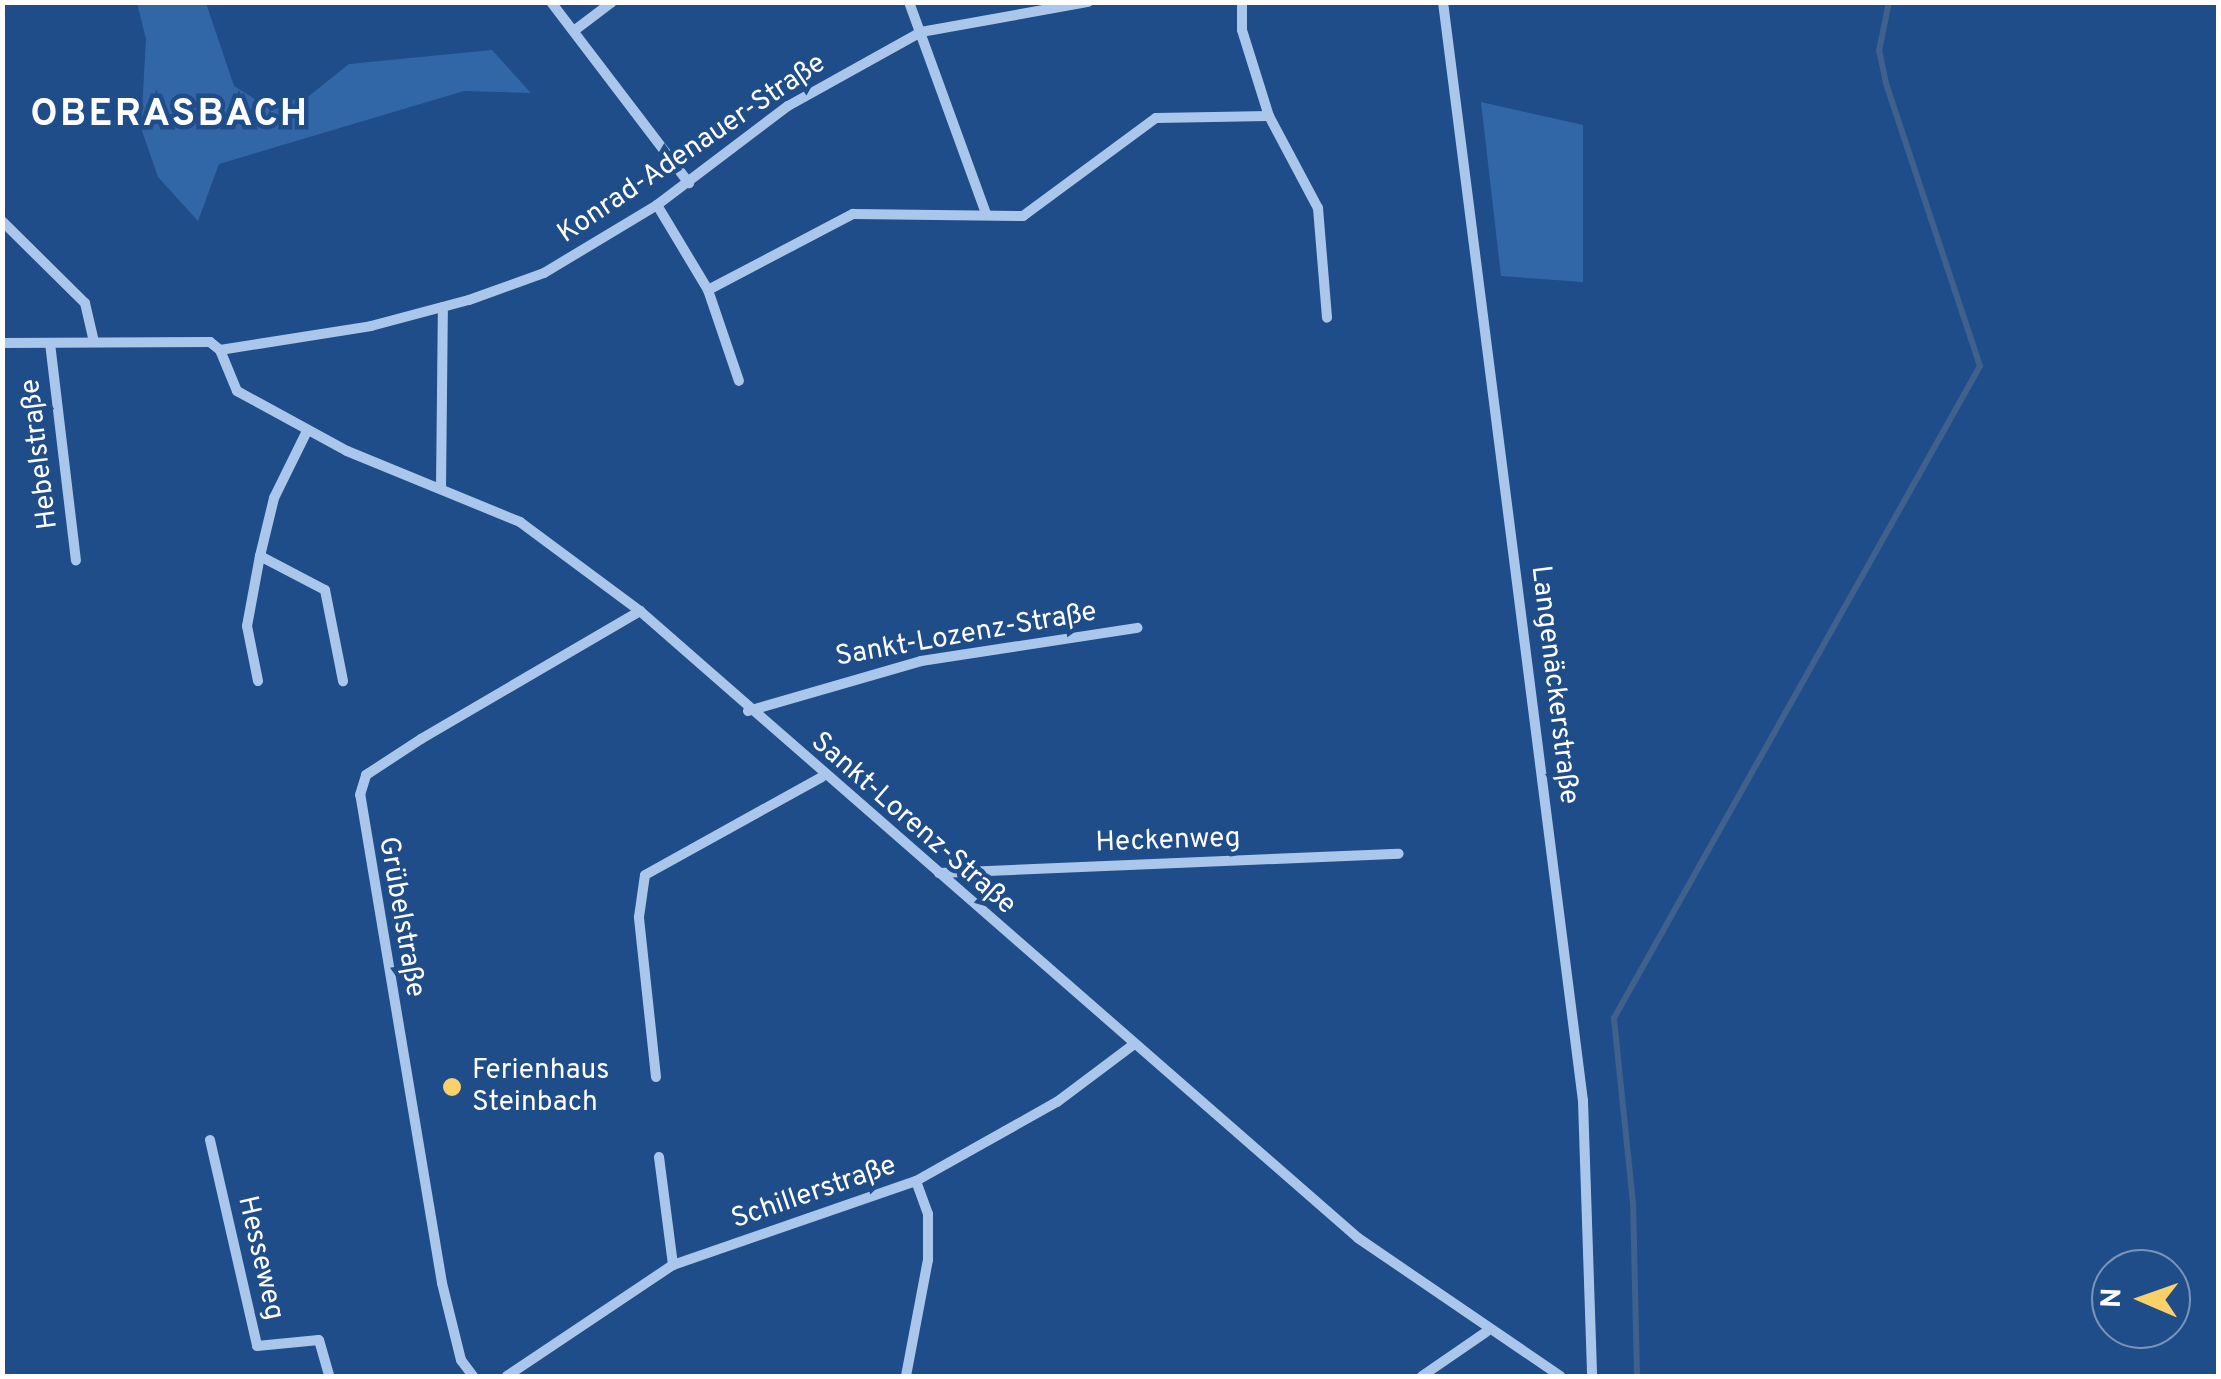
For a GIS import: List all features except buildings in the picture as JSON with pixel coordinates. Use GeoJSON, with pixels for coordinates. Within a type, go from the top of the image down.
{"type":"FeatureCollection","features":[{"type":"Feature","properties":{"kind":"street"},"geometry":{"type":"LineString","coordinates":[[551,2],[689,183]]}},
{"type":"Feature","properties":{"kind":"street"},"geometry":{"type":"LineString","coordinates":[[574,30],[612,2]]}},
{"type":"Feature","properties":{"kind":"street"},"geometry":{"type":"LineString","coordinates":[[909,2],[986,214]]}},
{"type":"Feature","properties":{"kind":"street","name":"Konrad-Adenauer-Straße"},"geometry":{"type":"LineString","coordinates":[[2,343],[210,342],[220,350],[443,307],[544,274],[689,183],[788,106],[921,32],[1088,2]]}},
{"type":"Feature","properties":{"kind":"street"},"geometry":{"type":"LineString","coordinates":[[1242,2],[1269,116],[1318,208],[1327,318]]}},
{"type":"Feature","properties":{"kind":"street","name":"Langenäckerstraße"},"geometry":{"type":"LineString","coordinates":[[1443,2],[1583,1100],[1592,1376]]}},
{"type":"Feature","properties":{"kind":"street"},"geometry":{"type":"LineString","coordinates":[[708,290],[853,214],[1023,216],[1156,118],[1269,116]]}},
{"type":"Feature","properties":{"kind":"street"},"geometry":{"type":"LineString","coordinates":[[657,205],[708,290],[739,381]]}},
{"type":"Feature","properties":{"kind":"street"},"geometry":{"type":"LineString","coordinates":[[2,221],[85,302],[94,342]]}},
{"type":"Feature","properties":{"kind":"street"},"geometry":{"type":"LineString","coordinates":[[441,488],[443,307]]}},
{"type":"Feature","properties":{"kind":"street","name":"Hebelstraße"},"geometry":{"type":"LineString","coordinates":[[50,343],[76,560]]}},
{"type":"Feature","properties":{"kind":"street","name":"Sankt-Lorenz-Straße"},"geometry":{"type":"LineString","coordinates":[[220,350],[238,392],[307,432],[520,522],[640,611],[822,776],[1358,1238],[1486,1332],[1560,1376]]}},
{"type":"Feature","properties":{"kind":"street"},"geometry":{"type":"LineString","coordinates":[[258,681],[247,626],[260,556],[274,498],[307,432]]}},
{"type":"Feature","properties":{"kind":"street"},"geometry":{"type":"LineString","coordinates":[[260,556],[325,590],[343,680]]}},
{"type":"Feature","properties":{"kind":"street","name":"Grübelstraße"},"geometry":{"type":"LineString","coordinates":[[473,1376],[442,1284],[360,795],[366,775],[407,748],[640,611]]}},
{"type":"Feature","properties":{"kind":"street","name":"Sankt-Lozenz-Straße"},"geometry":{"type":"LineString","coordinates":[[748,711],[921,661],[1138,628]]}},
{"type":"Feature","properties":{"kind":"street"},"geometry":{"type":"LineString","coordinates":[[656,1078],[639,917],[645,875],[822,776]]}},
{"type":"Feature","properties":{"kind":"street","name":"Heckenweg"},"geometry":{"type":"LineString","coordinates":[[938,873],[1399,854]]}},
{"type":"Feature","properties":{"kind":"street","name":"Schillerstraße"},"geometry":{"type":"LineString","coordinates":[[507,1376],[673,1265],[916,1181],[1056,1102],[1133,1046]]}},
{"type":"Feature","properties":{"kind":"street","name":"Hesseweg"},"geometry":{"type":"LineString","coordinates":[[210,1140],[257,1346],[320,1340],[329,1376]]}},
{"type":"Feature","properties":{"kind":"street"},"geometry":{"type":"LineString","coordinates":[[659,1157],[673,1265]]}},
{"type":"Feature","properties":{"kind":"street"},"geometry":{"type":"LineString","coordinates":[[906,1376],[928,1260],[928,1214],[916,1181]]}},
{"type":"Feature","properties":{"kind":"street"},"geometry":{"type":"LineString","coordinates":[[1422,1376],[1486,1332]]}},
{"type":"Feature","properties":{"kind":"shaded area"},"geometry":{"type":"Polygon","coordinates":[[[137,3],[206,3],[234,86],[266,106],[309,96],[349,64],[492,50],[531,93],[464,91],[219,164],[198,221],[158,177],[141,128],[146,39],[137,3]]]}},
{"type":"Feature","properties":{"kind":"shaded area"},"geometry":{"type":"Polygon","coordinates":[[[1481,102],[1583,125],[1583,282],[1501,276],[1481,102]]]}},
{"type":"Feature","properties":{"kind":"waterway"},"geometry":{"type":"LineString","coordinates":[[1637,1376],[1633,1203],[1614,1018],[1980,366],[1886,83],[1879,51],[1889,2]]}},
{"type":"Feature","properties":{"kind":"place","name":"Ferienhaus Steinbach"},"geometry":{"type":"Point","coordinates":[452,1087]}},
{"type":"Feature","properties":{"kind":"district","name":"OBERASBACH"},"geometry":{"type":"Point","coordinates":[170,116]}}]}
